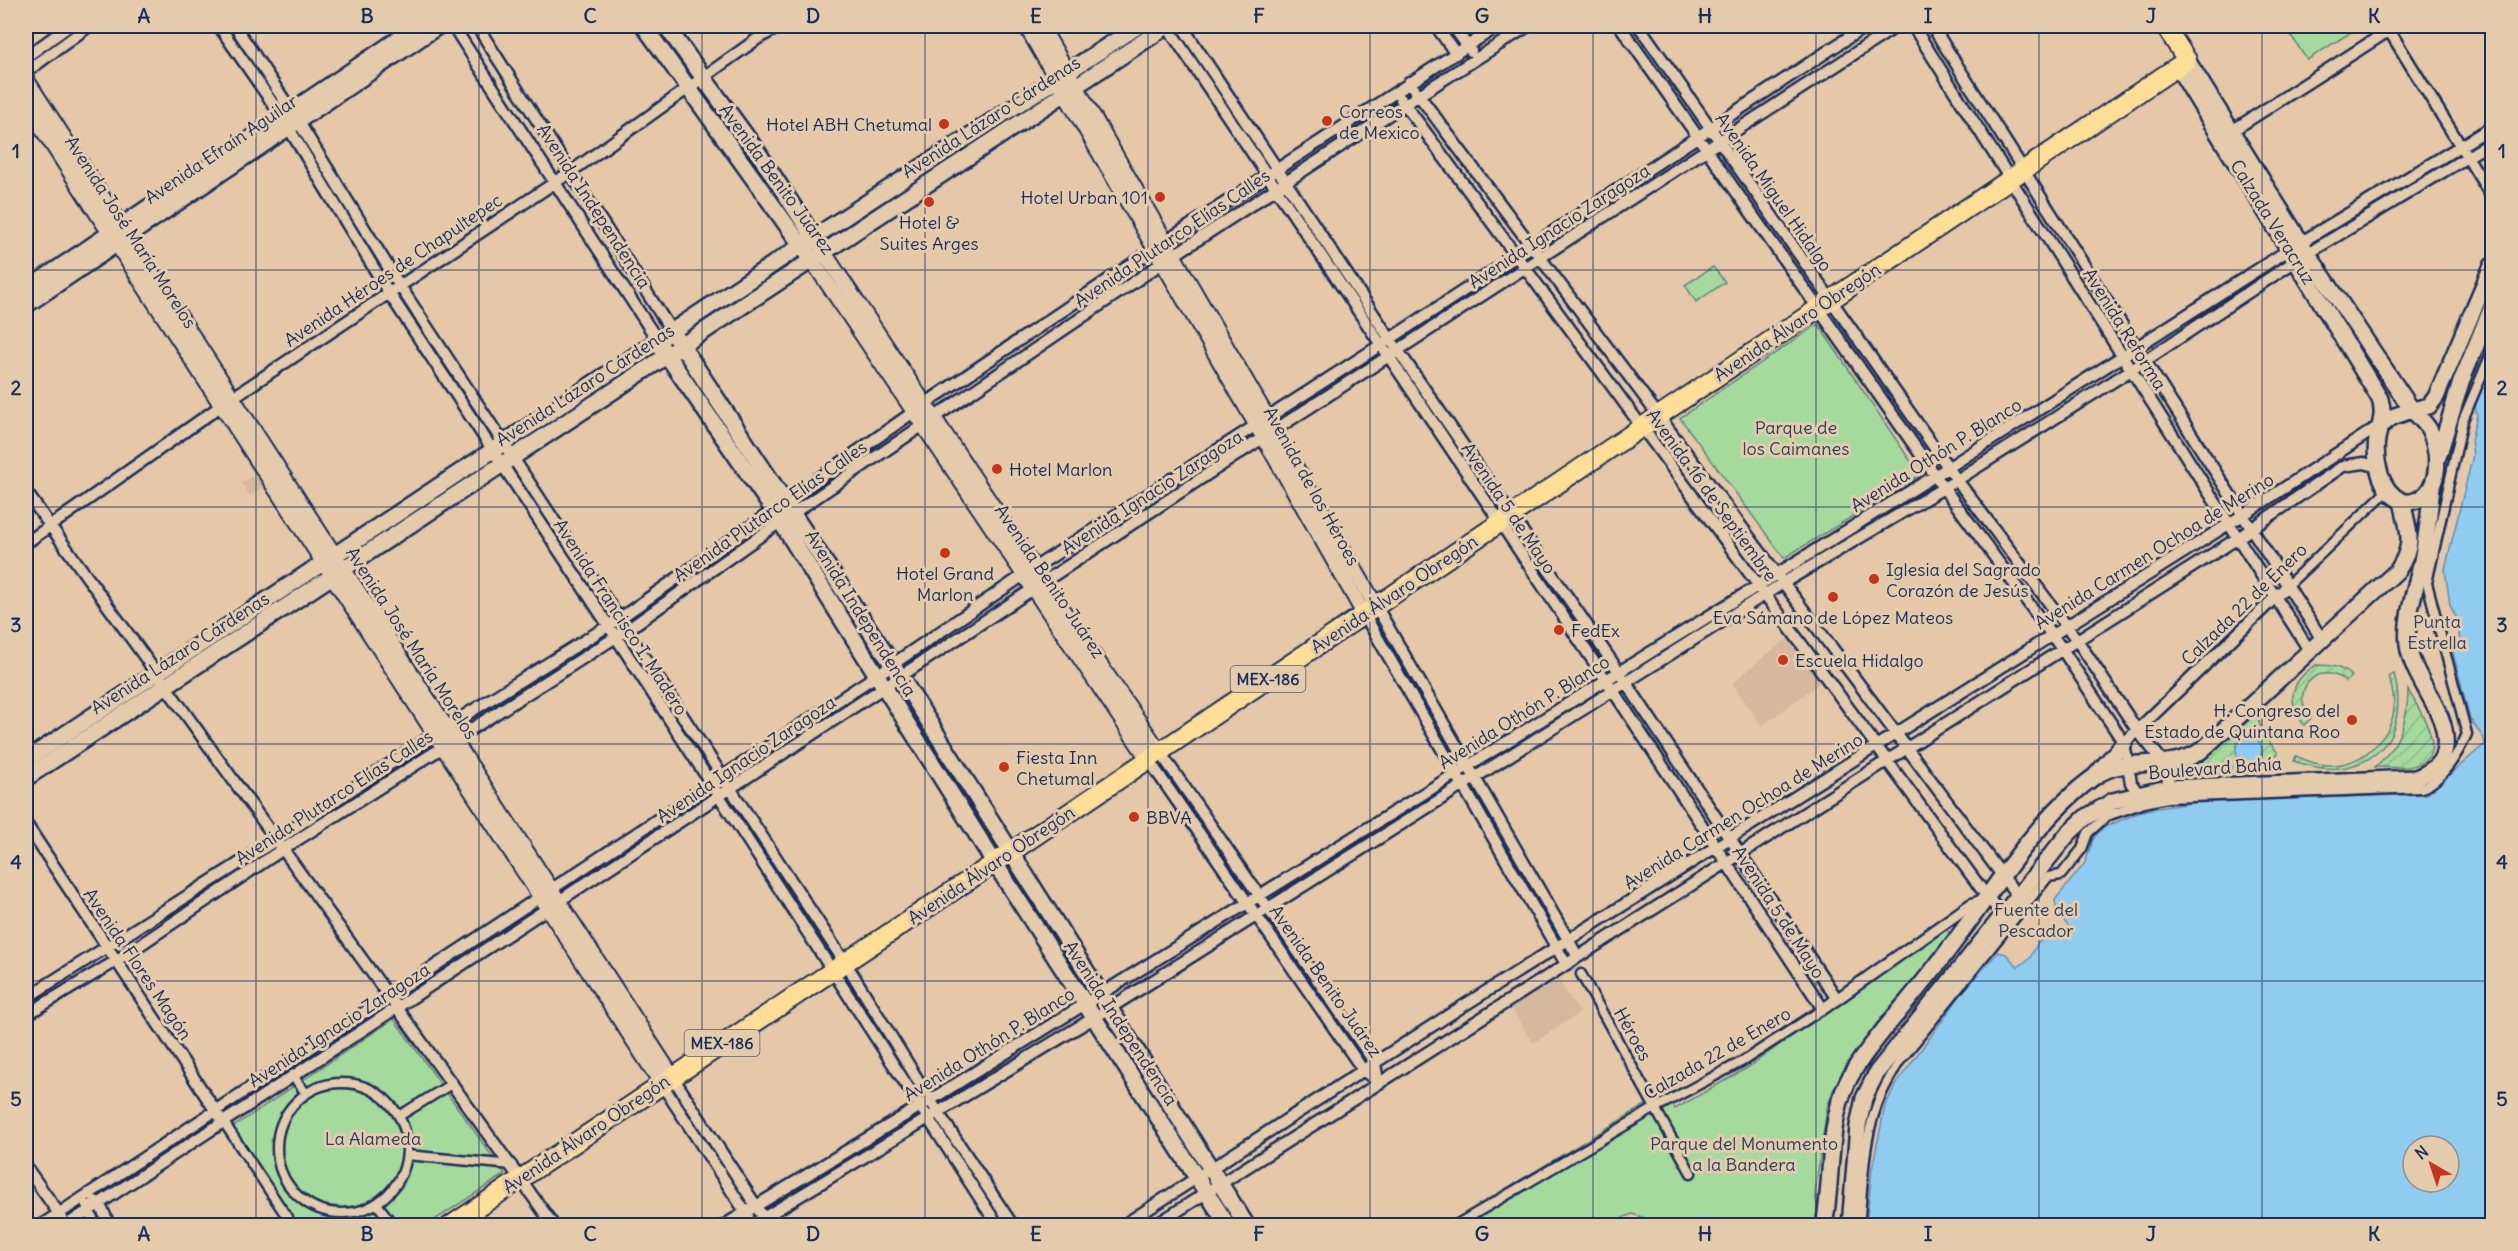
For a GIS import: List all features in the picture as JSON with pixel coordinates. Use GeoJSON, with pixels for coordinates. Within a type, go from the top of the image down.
{"type":"FeatureCollection","features":[{"type":"Feature","properties":{"kind":"main road","name":"Avenida Efraín Aguilar"},"geometry":{"type":"LineString","coordinates":[[290,119],[418,26]]}},
{"type":"Feature","properties":{"kind":"main road","name":"Avenida Efraín Aguilar"},"geometry":{"type":"LineString","coordinates":[[26,290],[119,234],[290,119],[438,26]]}},
{"type":"Feature","properties":{"kind":"main road","name":"Avenida Benito Juárez"},"geometry":{"type":"LineString","coordinates":[[644,26],[687,89],[757,180],[808,241]]}},
{"type":"Feature","properties":{"kind":"main road","name":"Avenida Benito Juárez"},"geometry":{"type":"LineString","coordinates":[[666,26],[770,171],[817,255]]}},
{"type":"Feature","properties":{"kind":"main road","name":"Avenida Lázaro Cárdenas"},"geometry":{"type":"LineString","coordinates":[[503,453],[666,355],[817,255],[1066,82],[1138,26]]}},
{"type":"Feature","properties":{"kind":"main road","name":"Avenida Lázaro Cárdenas"},"geometry":{"type":"LineString","coordinates":[[26,760],[160,680],[333,566],[503,453],[658,341],[808,241],[1066,82],[1167,26]]}},
{"type":"Feature","properties":{"kind":"main road","name":"Calzada Veracruz"},"geometry":{"type":"LineString","coordinates":[[2152,26],[2182,63]]}},
{"type":"Feature","properties":{"kind":"main road","name":"Calzada Veracruz"},"geometry":{"type":"LineString","coordinates":[[2165,26],[2182,63],[2299,252],[2380,399],[2384,410],[2383,424]]}},
{"type":"Feature","properties":{"kind":"main road","name":"Avenida Álvaro Obregón"},"geometry":{"type":"LineString","coordinates":[[450,1226],[517,1171],[667,1080],[1011,852],[2182,63]]}},
{"type":"Feature","properties":{"kind":"main road"},"geometry":{"type":"LineString","coordinates":[[757,180],[770,171]]}},
{"type":"Feature","properties":{"kind":"main road","name":"Avenida Efraín Aguilar"},"geometry":{"type":"LineString","coordinates":[[26,304],[119,234]]}},
{"type":"Feature","properties":{"kind":"main road","name":"Calzada Veracruz"},"geometry":{"type":"LineString","coordinates":[[2299,252],[2412,410]]}},
{"type":"Feature","properties":{"kind":"main road"},"geometry":{"type":"LineString","coordinates":[[2493,266],[2436,397],[2429,406],[2392,417],[2383,424],[2378,438],[2379,467],[2388,490],[2402,501],[2414,502],[2432,488],[2461,381],[2493,307]]}},
{"type":"Feature","properties":{"kind":"main road","name":"Avenida Independencia"},"geometry":{"type":"LineString","coordinates":[[672,332],[784,512],[881,681],[994,862],[1228,1226]]}},
{"type":"Feature","properties":{"kind":"main road","name":"Avenida Independencia"},"geometry":{"type":"LineString","coordinates":[[658,341],[666,355],[784,512],[896,671],[1247,1226]]}},
{"type":"Feature","properties":{"kind":"main road"},"geometry":{"type":"LineString","coordinates":[[2412,410],[2430,431],[2438,460]]}},
{"type":"Feature","properties":{"kind":"main road","name":"Boulevard Bahía"},"geometry":{"type":"LineString","coordinates":[[1850,1226],[1858,1126],[1864,1098],[1877,1072],[2019,898],[2068,834],[2085,818],[2113,801],[2138,793],[2167,788],[2415,778],[2436,767],[2443,757],[2445,735],[2443,724],[2416,669],[2409,648],[2407,629],[2422,563],[2432,488]]}},
{"type":"Feature","properties":{"kind":"main road","name":"Boulevard Bahía"},"geometry":{"type":"LineString","coordinates":[[1824,1226],[1838,1109],[1847,1083],[1861,1059],[2002,877],[2042,827],[2096,775],[2128,764],[2164,763],[2189,759],[2202,750],[2321,638],[2398,570],[2408,555],[2410,538],[2402,501]]}},
{"type":"Feature","properties":{"kind":"main road","name":"Avenida Lázaro Cárdenas"},"geometry":{"type":"LineString","coordinates":[[26,778],[160,680]]}},
{"type":"Feature","properties":{"kind":"main road"},"geometry":{"type":"LineString","coordinates":[[919,742],[934,730]]}},
{"type":"Feature","properties":{"kind":"main road"},"geometry":{"type":"LineString","coordinates":[[2096,775],[2124,743]]}},
{"type":"Feature","properties":{"kind":"main road"},"geometry":{"type":"LineString","coordinates":[[973,827],[990,817]]}},
{"type":"Feature","properties":{"kind":"main road"},"geometry":{"type":"LineString","coordinates":[[1861,1059],[1877,1072]]}},
{"type":"Feature","properties":{"kind":"street"},"geometry":{"type":"LineString","coordinates":[[26,57],[69,26]]}},
{"type":"Feature","properties":{"kind":"street"},"geometry":{"type":"LineString","coordinates":[[26,72],[89,26]]}},
{"type":"Feature","properties":{"kind":"street","name":"Avenida Francisco I. Madero"},"geometry":{"type":"LineString","coordinates":[[219,26],[290,119],[400,286],[608,626],[711,785],[932,1099],[937,1111],[1013,1226]]}},
{"type":"Feature","properties":{"kind":"street","name":"Avenida Francisco I. Madero"},"geometry":{"type":"LineString","coordinates":[[235,26],[389,293],[627,630],[731,789],[927,1118],[998,1226]]}},
{"type":"Feature","properties":{"kind":"street","name":"Avenida Independencia"},"geometry":{"type":"LineString","coordinates":[[453,26],[658,341]]}},
{"type":"Feature","properties":{"kind":"street","name":"Avenida Independencia"},"geometry":{"type":"LineString","coordinates":[[477,26],[572,171],[672,332]]}},
{"type":"Feature","properties":{"kind":"street","name":"Avenida Héroes de Chapultepec"},"geometry":{"type":"LineString","coordinates":[[26,543],[227,401],[572,171],[687,89],[781,26]]}},
{"type":"Feature","properties":{"kind":"street","name":"Avenida de los Héroes"},"geometry":{"type":"LineString","coordinates":[[1026,26],[1066,82]]}},
{"type":"Feature","properties":{"kind":"street","name":"Avenida de los Héroes"},"geometry":{"type":"LineString","coordinates":[[1041,26],[1066,82],[1370,610],[1456,774],[1566,964]]}},
{"type":"Feature","properties":{"kind":"street","name":"Avenida 5 de Mayo"},"geometry":{"type":"LineString","coordinates":[[1167,26],[1276,188],[1386,341]]}},
{"type":"Feature","properties":{"kind":"street","name":"Avenida 5 de Mayo"},"geometry":{"type":"LineString","coordinates":[[1182,26],[1278,168],[1394,354],[1505,519],[1613,692],[1823,1009]]}},
{"type":"Feature","properties":{"kind":"street"},"geometry":{"type":"LineString","coordinates":[[1436,26],[1456,54]]}},
{"type":"Feature","properties":{"kind":"street"},"geometry":{"type":"LineString","coordinates":[[1453,26],[1476,59]]}},
{"type":"Feature","properties":{"kind":"street","name":"Avenida Plutarco Elías Calles"},"geometry":{"type":"LineString","coordinates":[[26,998],[448,743],[627,630],[919,409],[1159,246],[1498,26]]}},
{"type":"Feature","properties":{"kind":"street","name":"Avenida Plutarco Elías Calles"},"geometry":{"type":"LineString","coordinates":[[26,1015],[116,961],[440,731],[928,422],[1276,188],[1528,26]]}},
{"type":"Feature","properties":{"kind":"street","name":"Avenida Miguel Hidalgo"},"geometry":{"type":"LineString","coordinates":[[1620,26],[1809,297],[1825,304],[2077,640],[2137,730],[2164,763]]}},
{"type":"Feature","properties":{"kind":"street","name":"Avenida Miguel Hidalgo"},"geometry":{"type":"LineString","coordinates":[[1639,26],[1718,141],[1944,488],[2062,649],[2124,743],[2131,783],[2138,793]]}},
{"type":"Feature","properties":{"kind":"street","name":"Avenida Ignacio Zaragoza"},"geometry":{"type":"LineString","coordinates":[[896,671],[1028,572],[1532,246],[1866,26]]}},
{"type":"Feature","properties":{"kind":"street","name":"Avenida Ignacio Zaragoza"},"geometry":{"type":"LineString","coordinates":[[40,1226],[390,997],[720,797],[896,671],[1038,587],[1718,141],[1898,26]]}},
{"type":"Feature","properties":{"kind":"street","name":"Avenida Reforma"},"geometry":{"type":"LineString","coordinates":[[1913,26],[2137,348],[2321,638]]}},
{"type":"Feature","properties":{"kind":"street","name":"Avenida Reforma"},"geometry":{"type":"LineString","coordinates":[[1932,26],[2123,356],[2309,650]]}},
{"type":"Feature","properties":{"kind":"street"},"geometry":{"type":"LineString","coordinates":[[2226,135],[2393,28],[2493,197]]}},
{"type":"Feature","properties":{"kind":"street"},"geometry":{"type":"LineString","coordinates":[[1637,50],[1650,41]]}},
{"type":"Feature","properties":{"kind":"street","name":"Avenida José María Morelos"},"geometry":{"type":"LineString","coordinates":[[26,80],[119,234],[440,731],[667,1080],[766,1221]]}},
{"type":"Feature","properties":{"kind":"street","name":"Avenida 16 de Septiembre"},"geometry":{"type":"LineString","coordinates":[[1409,82],[2019,898]]}},
{"type":"Feature","properties":{"kind":"street","name":"Avenida 16 de Septiembre"},"geometry":{"type":"LineString","coordinates":[[1395,92],[1887,761],[2004,916]]}},
{"type":"Feature","properties":{"kind":"street","name":"Avenida José María Morelos"},"geometry":{"type":"LineString","coordinates":[[26,104],[119,234]]}},
{"type":"Feature","properties":{"kind":"street"},"geometry":{"type":"LineString","coordinates":[[515,121],[532,110]]}},
{"type":"Feature","properties":{"kind":"street","name":"Avenida Othón P. Blanco"},"geometry":{"type":"LineString","coordinates":[[723,1226],[932,1099],[1090,1010],[1110,1008],[1266,907],[1626,684],[1783,583],[1944,488],[2132,370],[2299,252],[2461,146],[2493,128]]}},
{"type":"Feature","properties":{"kind":"street","name":"Avenida Othón P. Blanco"},"geometry":{"type":"LineString","coordinates":[[752,1225],[766,1221],[927,1118],[1090,1010],[1101,994],[1776,573],[1949,468],[2123,356],[2299,252],[2493,142]]}},
{"type":"Feature","properties":{"kind":"street","name":"Avenida Benito Juárez"},"geometry":{"type":"LineString","coordinates":[[817,255],[1038,587],[1154,756],[1255,915],[1363,1070],[1378,1082]]}},
{"type":"Feature","properties":{"kind":"street"},"geometry":{"type":"LineString","coordinates":[[1054,318],[1062,331]]}},
{"type":"Feature","properties":{"kind":"street"},"geometry":{"type":"LineString","coordinates":[[1859,1226],[1867,1148],[1875,1111],[1883,1089],[1899,1062],[2048,877],[2061,875],[2082,849],[2088,833],[2107,816],[2124,809],[2167,798],[2421,788],[2428,786],[2457,756],[2467,734],[2427,583],[2463,420],[2493,351]]}},
{"type":"Feature","properties":{"kind":"street"},"geometry":{"type":"LineString","coordinates":[[1324,381],[1331,394]]}},
{"type":"Feature","properties":{"kind":"street","name":"Avenida Carmen Ochoa de Merino"},"geometry":{"type":"LineString","coordinates":[[1122,1226],[1452,1013],[2243,515],[2383,424]]}},
{"type":"Feature","properties":{"kind":"street","name":"Avenida Carmen Ochoa de Merino"},"geometry":{"type":"LineString","coordinates":[[1154,1226],[2238,538],[2343,466],[2364,463],[2379,467]]}},
{"type":"Feature","properties":{"kind":"street","name":"Calzada 22 de Enero"},"geometry":{"type":"LineString","coordinates":[[2124,743],[2388,490]]}},
{"type":"Feature","properties":{"kind":"street"},"geometry":{"type":"LineString","coordinates":[[26,492],[517,1171],[554,1226]]}},
{"type":"Feature","properties":{"kind":"street","name":"Avenida 5 de Mayo"},"geometry":{"type":"LineString","coordinates":[[1505,519],[1619,672],[1730,838],[1738,854],[1837,999]]}},
{"type":"Feature","properties":{"kind":"street","name":"Avenida de los Héroes"},"geometry":{"type":"LineString","coordinates":[[1370,610],[1468,766],[1578,957]]}},
{"type":"Feature","properties":{"kind":"street","name":"Avenida Ignacio Zaragoza"},"geometry":{"type":"LineString","coordinates":[[66,1225],[292,1075],[398,1008],[711,785],[881,681]]}},
{"type":"Feature","properties":{"kind":"street","name":"Avenida Benito Juárez"},"geometry":{"type":"LineString","coordinates":[[1154,756],[1259,896],[1375,1063],[1378,1082]]}},
{"type":"Feature","properties":{"kind":"street"},"geometry":{"type":"LineString","coordinates":[[2164,763],[2169,774],[2167,788]]}},
{"type":"Feature","properties":{"kind":"street"},"geometry":{"type":"LineString","coordinates":[[1818,783],[1828,798]]}},
{"type":"Feature","properties":{"kind":"street","name":"Avenida Flores Magón"},"geometry":{"type":"LineString","coordinates":[[26,824],[223,1121]]}},
{"type":"Feature","properties":{"kind":"street"},"geometry":{"type":"LineString","coordinates":[[1676,873],[1685,888]]}},
{"type":"Feature","properties":{"kind":"street","name":"Calzada 22 de Enero"},"geometry":{"type":"LineString","coordinates":[[1454,1226],[1655,1108],[1743,1061],[1823,1009],[1970,905],[1988,897]]}},
{"type":"Feature","properties":{"kind":"street","name":"Héroes"},"geometry":{"type":"LineString","coordinates":[[1581,974],[1691,1173]]}},
{"type":"Feature","properties":{"kind":"street"},"geometry":{"type":"LineString","coordinates":[[1452,1013],[1463,1029]]}},
{"type":"Feature","properties":{"kind":"street"},"geometry":{"type":"LineString","coordinates":[[292,1075],[306,1093]]}},
{"type":"Feature","properties":{"kind":"street","name":"Avenida José María Morelos"},"geometry":{"type":"LineString","coordinates":[[667,1080],[752,1225]]}},
{"type":"Feature","properties":{"kind":"street"},"geometry":{"type":"LineString","coordinates":[[330,1083],[356,1083],[380,1094],[399,1116],[407,1136],[407,1162],[396,1186],[377,1204],[354,1213],[329,1212],[306,1203],[289,1186],[278,1162],[278,1136],[287,1112],[306,1093],[330,1083]]}},
{"type":"Feature","properties":{"kind":"street"},"geometry":{"type":"LineString","coordinates":[[399,1116],[453,1083]]}},
{"type":"Feature","properties":{"kind":"street"},"geometry":{"type":"LineString","coordinates":[[223,1121],[293,1226]]}},
{"type":"Feature","properties":{"kind":"street"},"geometry":{"type":"LineString","coordinates":[[1270,1130],[1280,1145]]}},
{"type":"Feature","properties":{"kind":"street"},"geometry":{"type":"LineString","coordinates":[[170,1140],[177,1151]]}},
{"type":"Feature","properties":{"kind":"street"},"geometry":{"type":"LineString","coordinates":[[407,1155],[517,1171]]}},
{"type":"Feature","properties":{"kind":"street"},"geometry":{"type":"LineString","coordinates":[[26,1167],[66,1225]]}},
{"type":"Feature","properties":{"kind":"street"},"geometry":{"type":"LineString","coordinates":[[274,1196],[289,1186]]}},
{"type":"Feature","properties":{"kind":"street"},"geometry":{"type":"LineString","coordinates":[[87,1196],[99,1203],[110,1226]]}},
{"type":"Feature","properties":{"kind":"street"},"geometry":{"type":"LineString","coordinates":[[87,1196],[87,1210],[95,1226]]}},
{"type":"Feature","properties":{"kind":"street"},"geometry":{"type":"LineString","coordinates":[[377,1204],[394,1226]]}},
{"type":"Feature","properties":{"kind":"shaded area"},"geometry":{"type":"Polygon","coordinates":[[[258,473],[266,485],[250,496],[241,483],[258,473]]]}},
{"type":"Feature","properties":{"kind":"shaded area","name":"Escuela Hidalgo"},"geometry":{"type":"Polygon","coordinates":[[[1789,637],[1821,682],[1762,726],[1732,683],[1789,637]]]}},
{"type":"Feature","properties":{"kind":"shaded area"},"geometry":{"type":"Polygon","coordinates":[[[1558,979],[1580,1013],[1533,1043],[1511,1008],[1558,979]]]}},
{"type":"Feature","properties":{"kind":"green space"},"geometry":{"type":"Polygon","coordinates":[[[2285,26],[2361,26],[2307,60],[2285,26]]]}},
{"type":"Feature","properties":{"kind":"green space"},"geometry":{"type":"Polygon","coordinates":[[[1713,267],[1725,282],[1696,302],[1685,285],[1713,267]]]}},
{"type":"Feature","properties":{"kind":"green space","name":"Parque de los Caimanes"},"geometry":{"type":"Polygon","coordinates":[[[1818,324],[1920,475],[1784,558],[1680,418],[1818,324]]]}},
{"type":"Feature","properties":{"kind":"green space"},"geometry":{"type":"Polygon","coordinates":[[[2316,665],[2335,667],[2352,676],[2346,682],[2336,676],[2326,674],[2309,681],[2304,688],[2303,698],[2305,708],[2311,718],[2304,725],[2295,708],[2294,692],[2301,678],[2316,665]]]}},
{"type":"Feature","properties":{"kind":"green space"},"geometry":{"type":"Polygon","coordinates":[[[2394,674],[2398,699],[2396,721],[2388,739],[2376,754],[2360,763],[2340,768],[2318,767],[2294,761],[2296,756],[2314,763],[2333,765],[2354,760],[2373,748],[2392,720],[2394,705],[2389,676],[2394,674]]]}},
{"type":"Feature","properties":{"kind":"green space"},"geometry":{"type":"Polygon","coordinates":[[[2408,690],[2426,722],[2432,745],[2430,755],[2422,763],[2408,767],[2375,767],[2396,742],[2404,722],[2408,690]]]}},
{"type":"Feature","properties":{"kind":"green space"},"geometry":{"type":"Polygon","coordinates":[[[2256,713],[2265,737],[2278,753],[2261,771],[2188,775],[2256,713]]]}},
{"type":"Feature","properties":{"kind":"green space","name":"Parque del Monumento a la Bandera"},"geometry":{"type":"Polygon","coordinates":[[[1940,930],[1947,930],[1951,936],[1845,1070],[1833,1090],[1827,1108],[1815,1192],[1816,1225],[1668,1225],[1632,1214],[1606,1225],[1444,1226],[1665,1093],[1675,1109],[1747,1068],[1940,930]]]}},
{"type":"Feature","properties":{"kind":"green space","name":"La Alameda"},"geometry":{"type":"Polygon","coordinates":[[[394,1019],[505,1174],[427,1225],[291,1225],[224,1133],[394,1019]]]}},
{"type":"Feature","properties":{"kind":"water"},"geometry":{"type":"Polygon","coordinates":[[[2492,363],[2492,1225],[1866,1226],[1872,1169],[1885,1106],[1896,1084],[1962,993],[1998,952],[2006,954],[2018,967],[2030,958],[2038,942],[2048,938],[2057,939],[2070,928],[2057,913],[2055,900],[2085,863],[2094,837],[2105,827],[2145,810],[2196,802],[2427,794],[2485,744],[2483,737],[2470,719],[2453,653],[2453,649],[2460,643],[2458,621],[2450,605],[2445,569],[2473,455],[2471,441],[2477,415],[2474,403],[2492,363]]]}},
{"type":"Feature","properties":{"kind":"water"},"geometry":{"type":"Polygon","coordinates":[[[2249,737],[2258,741],[2262,750],[2258,759],[2249,763],[2240,759],[2236,750],[2240,741],[2249,737]]]}},
{"type":"Feature","properties":{"kind":"place","name":"Correos de Mexico"},"geometry":{"type":"Point","coordinates":[1327,121]}},
{"type":"Feature","properties":{"kind":"place","name":"Hotel ABH Chetumal"},"geometry":{"type":"Point","coordinates":[944,124]}},
{"type":"Feature","properties":{"kind":"place","name":"Hotel Urban 101"},"geometry":{"type":"Point","coordinates":[1160,197]}},
{"type":"Feature","properties":{"kind":"place","name":"Hotel & Suites Arges"},"geometry":{"type":"Point","coordinates":[929,202]}},
{"type":"Feature","properties":{"kind":"place","name":"Hotel Marlon"},"geometry":{"type":"Point","coordinates":[997,469]}},
{"type":"Feature","properties":{"kind":"place","name":"Hotel Grand Marlon"},"geometry":{"type":"Point","coordinates":[945,553]}},
{"type":"Feature","properties":{"kind":"place","name":"Iglesia del Sagrado Corazón de Jesús"},"geometry":{"type":"Point","coordinates":[1874,579]}},
{"type":"Feature","properties":{"kind":"place","name":"Eva Sámano de López Mateos"},"geometry":{"type":"Point","coordinates":[1833,597]}},
{"type":"Feature","properties":{"kind":"place","name":"FedEx"},"geometry":{"type":"Point","coordinates":[1559,630]}},
{"type":"Feature","properties":{"kind":"place","name":"Escuela Hidalgo"},"geometry":{"type":"Point","coordinates":[1783,660]}},
{"type":"Feature","properties":{"kind":"place","name":"H. Congreso del Estado de Quintana Roo"},"geometry":{"type":"Point","coordinates":[2352,720]}},
{"type":"Feature","properties":{"kind":"place","name":"Fiesta Inn Chetumal"},"geometry":{"type":"Point","coordinates":[1004,767]}},
{"type":"Feature","properties":{"kind":"place","name":"BBVA"},"geometry":{"type":"Point","coordinates":[1134,817]}},
{"type":"Feature","properties":{"kind":"park label","name":"Punta Estrella"},"geometry":{"type":"Point","coordinates":[2437,631]}},
{"type":"Feature","properties":{"kind":"park label","name":"Fuente del Pescador"},"geometry":{"type":"Point","coordinates":[2036,919]}}]}
